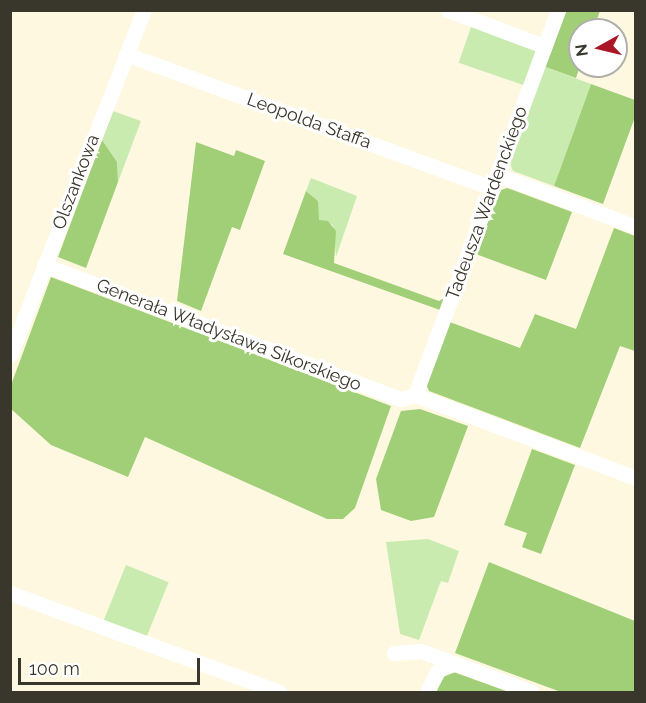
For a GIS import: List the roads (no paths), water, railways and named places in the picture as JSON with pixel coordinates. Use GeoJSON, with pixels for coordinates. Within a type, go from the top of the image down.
{"type":"FeatureCollection","features":[{"type":"Feature","properties":{"kind":"street","name":"Olszankowa"},"geometry":{"type":"LineString","coordinates":[[10,355],[144,10]]}},
{"type":"Feature","properties":{"kind":"street"},"geometry":{"type":"LineString","coordinates":[[448,10],[544,46]]}},
{"type":"Feature","properties":{"kind":"street","name":"Tadeusza Wardenckiego"},"geometry":{"type":"LineString","coordinates":[[415,395],[558,10]]}},
{"type":"Feature","properties":{"kind":"street","name":"Leopolda Staffa"},"geometry":{"type":"LineString","coordinates":[[126,54],[495,182],[636,227]]}},
{"type":"Feature","properties":{"kind":"street","name":"Generała Władysława Sikorskiego"},"geometry":{"type":"LineString","coordinates":[[45,265],[401,399],[415,395],[636,478]]}},
{"type":"Feature","properties":{"kind":"street"},"geometry":{"type":"LineString","coordinates":[[10,593],[279,693]]}},
{"type":"Feature","properties":{"kind":"street"},"geometry":{"type":"LineString","coordinates":[[394,653],[421,651],[532,693]]}},
{"type":"Feature","properties":{"kind":"street"},"geometry":{"type":"LineString","coordinates":[[427,693],[438,670],[454,664]]}}]}
